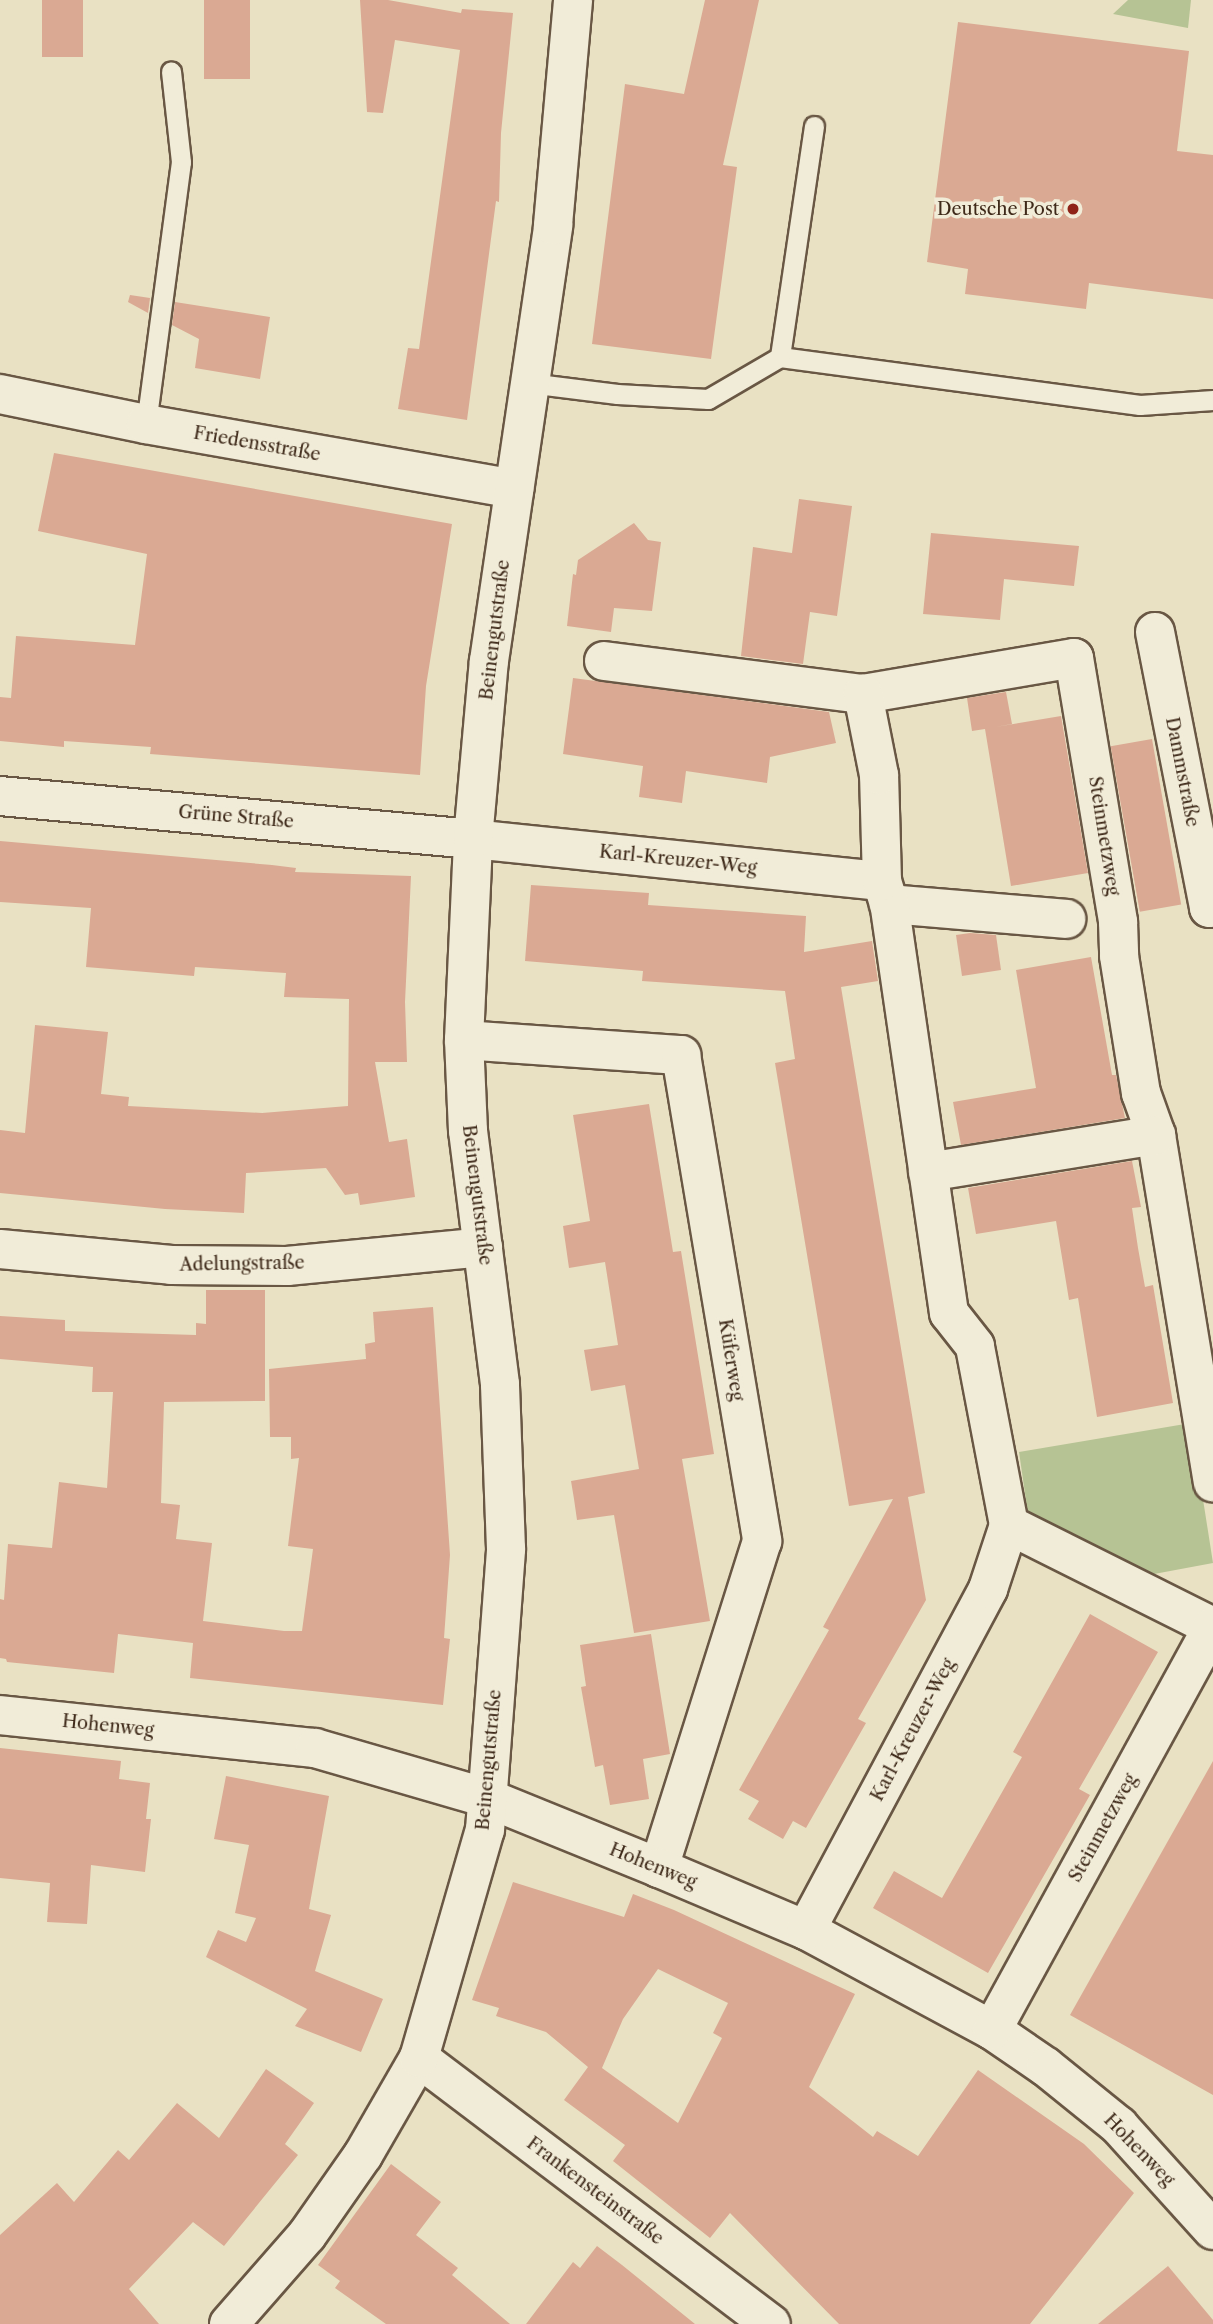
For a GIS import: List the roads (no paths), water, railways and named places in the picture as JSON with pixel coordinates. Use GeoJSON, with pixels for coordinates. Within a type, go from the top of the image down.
{"type":"FeatureCollection","features":[{"type":"Feature","properties":{"kind":"street","name":"Beinengutstraße"},"geometry":{"type":"LineString","coordinates":[[229,2324],[315,2223],[363,2155],[419,2058],[485,1830],[506,1549],[500,1384],[468,1131],[464,1040],[473,839],[489,661],[554,225],[573,0]]}},
{"type":"Feature","properties":{"kind":"street","name":"Friedensstraße"},"geometry":{"type":"LineString","coordinates":[[0,394],[146,424],[514,489]]}},
{"type":"Feature","properties":{"kind":"street","name":"Dammstraße"},"geometry":{"type":"LineString","coordinates":[[1155,632],[1209,908],[1213,907]]}},
{"type":"Feature","properties":{"kind":"street","name":"Steinmetzweg"},"geometry":{"type":"LineString","coordinates":[[604,661],[863,694],[1074,658],[1118,922],[1119,956],[1141,1093],[1156,1135],[1213,1482]]}},
{"type":"Feature","properties":{"kind":"street","name":"Karl-Kreuzer-Weg"},"geometry":{"type":"LineString","coordinates":[[806,1930],[988,1590],[1009,1525],[975,1346],[949,1313],[886,893],[879,775],[863,694]]}},
{"type":"Feature","properties":{"kind":"street","name":"Grüne Straße"},"geometry":{"type":"LineString","coordinates":[[0,796],[473,839]]}},
{"type":"Feature","properties":{"kind":"street","name":"Karl-Kreuzer-Weg"},"geometry":{"type":"LineString","coordinates":[[473,839],[1066,919]]}},
{"type":"Feature","properties":{"kind":"street","name":"Küferweg"},"geometry":{"type":"LineString","coordinates":[[464,1040],[681,1055],[762,1541],[659,1868]]}},
{"type":"Feature","properties":{"kind":"street"},"geometry":{"type":"LineString","coordinates":[[928,1172],[1156,1135]]}},
{"type":"Feature","properties":{"kind":"street","name":"Adelungstraße"},"geometry":{"type":"LineString","coordinates":[[0,1249],[171,1265],[287,1265],[483,1247]]}},
{"type":"Feature","properties":{"kind":"street"},"geometry":{"type":"LineString","coordinates":[[1009,1525],[1213,1627]]}},
{"type":"Feature","properties":{"kind":"street","name":"Steinmetzweg"},"geometry":{"type":"LineString","coordinates":[[992,2030],[1213,1627]]}},
{"type":"Feature","properties":{"kind":"street","name":"Hohenweg"},"geometry":{"type":"LineString","coordinates":[[0,1715],[315,1748],[487,1798],[806,1930],[992,2030],[1046,2067],[1119,2126],[1213,2230]]}},
{"type":"Feature","properties":{"kind":"street","name":"Frankensteinstraße"},"geometry":{"type":"LineString","coordinates":[[419,2058],[764,2322]]}},
{"type":"Feature","properties":{"kind":"lane"},"geometry":{"type":"LineString","coordinates":[[146,424],[181,162],[171,72]]}},
{"type":"Feature","properties":{"kind":"lane"},"geometry":{"type":"LineString","coordinates":[[780,357],[814,126]]}},
{"type":"Feature","properties":{"kind":"lane"},"geometry":{"type":"LineString","coordinates":[[529,383],[617,394],[708,399],[780,357],[1140,405],[1213,400]]}},
{"type":"Feature","properties":{"kind":"place","name":"Deutsche Post"},"geometry":{"type":"Point","coordinates":[1073,209]}}]}
